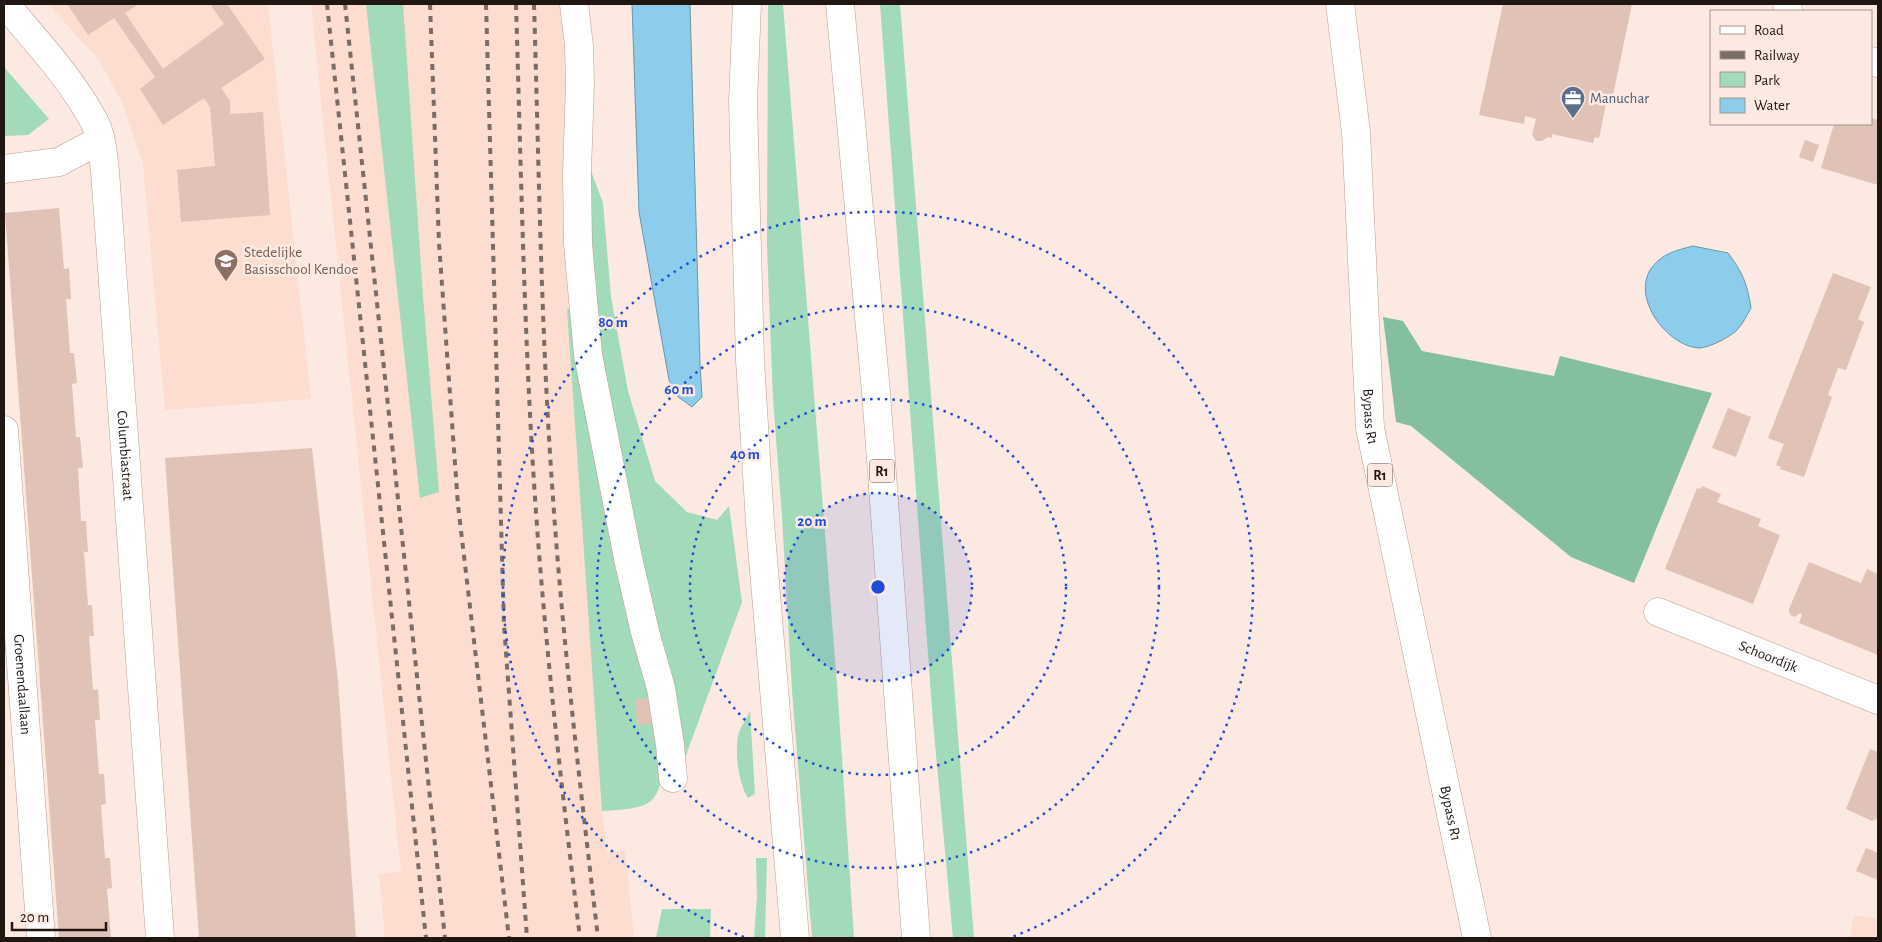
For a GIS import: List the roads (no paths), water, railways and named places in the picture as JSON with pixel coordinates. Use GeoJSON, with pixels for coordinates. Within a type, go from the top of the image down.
{"type":"FeatureCollection","features":[{"type":"Feature","properties":{"kind":"main road","name":"Columbiastraat"},"geometry":{"type":"LineString","coordinates":[[5,4],[73,86],[95,124],[100,140],[107,189],[160,938]]}},
{"type":"Feature","properties":{"kind":"main road"},"geometry":{"type":"LineString","coordinates":[[574,4],[579,46],[580,83],[577,173],[578,244],[588,355],[628,558],[645,632],[661,688],[673,778]]}},
{"type":"Feature","properties":{"kind":"main road"},"geometry":{"type":"LineString","coordinates":[[747,4],[744,102],[750,360],[760,523],[795,938]]}},
{"type":"Feature","properties":{"kind":"main road","name":"R1"},"geometry":{"type":"LineString","coordinates":[[840,4],[876,392],[916,938]]}},
{"type":"Feature","properties":{"kind":"main road","name":"Bypass R1"},"geometry":{"type":"LineString","coordinates":[[1340,4],[1356,132],[1370,428],[1477,938]]}},
{"type":"Feature","properties":{"kind":"main road"},"geometry":{"type":"LineString","coordinates":[[4,169],[58,162],[100,140]]}},
{"type":"Feature","properties":{"kind":"main road","name":"Groenendaallaan"},"geometry":{"type":"LineString","coordinates":[[4,430],[41,938]]}},
{"type":"Feature","properties":{"kind":"main road","name":"Schoordijk"},"geometry":{"type":"LineString","coordinates":[[1658,612],[1878,700]]}},
{"type":"Feature","properties":{"kind":"water"},"geometry":{"type":"Polygon","coordinates":[[[632,4],[690,4],[702,397],[692,407],[677,396],[669,380],[639,212],[632,4]]]}},
{"type":"Feature","properties":{"kind":"water"},"geometry":{"type":"Polygon","coordinates":[[[1693,246],[1728,253],[1744,279],[1751,308],[1734,333],[1703,348],[1687,345],[1664,329],[1648,304],[1645,291],[1647,278],[1653,266],[1661,258],[1693,246]]]}},
{"type":"Feature","properties":{"kind":"railway"},"geometry":{"type":"LineString","coordinates":[[327,4],[426,938]]}},
{"type":"Feature","properties":{"kind":"railway"},"geometry":{"type":"LineString","coordinates":[[345,4],[445,938]]}},
{"type":"Feature","properties":{"kind":"railway"},"geometry":{"type":"LineString","coordinates":[[430,4],[439,243],[458,505],[509,938]]}},
{"type":"Feature","properties":{"kind":"railway"},"geometry":{"type":"LineString","coordinates":[[486,4],[504,625],[527,938]]}},
{"type":"Feature","properties":{"kind":"railway"},"geometry":{"type":"LineString","coordinates":[[516,4],[525,313],[535,498],[554,718],[580,938]]}},
{"type":"Feature","properties":{"kind":"railway"},"geometry":{"type":"LineString","coordinates":[[534,4],[543,313],[553,498],[567,663],[598,938]]}},
{"type":"Feature","properties":{"kind":"place","name":"Manuchar"},"geometry":{"type":"Point","coordinates":[1573,119]}},
{"type":"Feature","properties":{"kind":"place","name":"Stedelijke Basisschool Kendoe"},"geometry":{"type":"Point","coordinates":[226,282]}}]}
